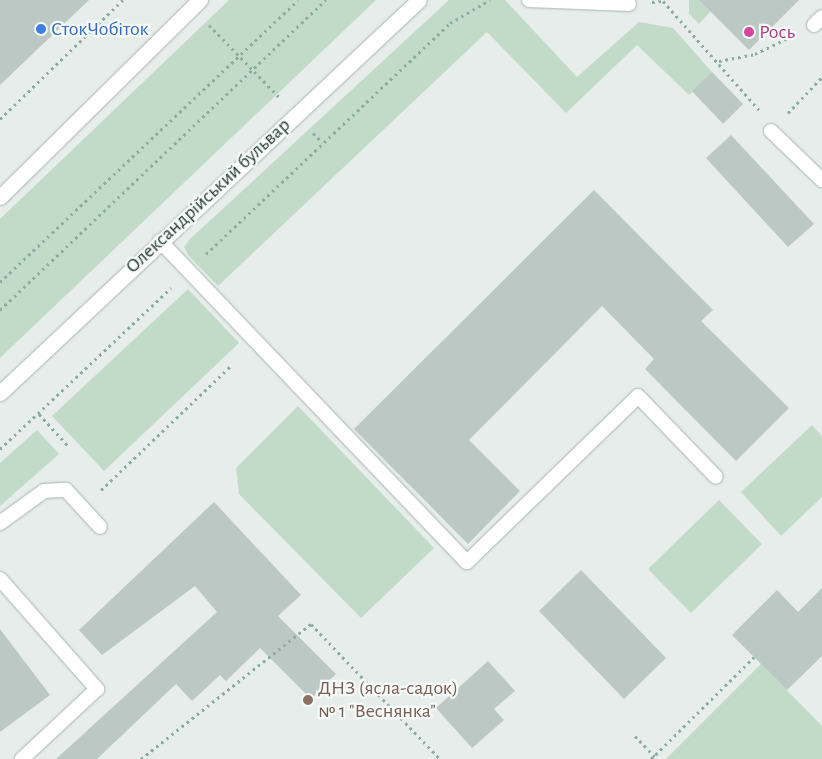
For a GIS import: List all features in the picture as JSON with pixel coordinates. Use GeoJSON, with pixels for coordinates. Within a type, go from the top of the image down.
{"type":"FeatureCollection","features":[{"type":"Feature","properties":{"kind":"main road","name":"Олександрійський бульвар"},"geometry":{"type":"LineString","coordinates":[[0,393],[160,240],[418,0]]}},
{"type":"Feature","properties":{"kind":"main road"},"geometry":{"type":"LineString","coordinates":[[0,197],[196,4]]}},
{"type":"Feature","properties":{"kind":"lane"},"geometry":{"type":"LineString","coordinates":[[529,0],[629,4]]}},
{"type":"Feature","properties":{"kind":"lane"},"geometry":{"type":"LineString","coordinates":[[771,131],[822,180]]}},
{"type":"Feature","properties":{"kind":"lane"},"geometry":{"type":"LineString","coordinates":[[160,240],[467,562],[638,396],[716,477]]}},
{"type":"Feature","properties":{"kind":"lane"},"geometry":{"type":"LineString","coordinates":[[0,523],[44,491],[66,490],[100,527]]}},
{"type":"Feature","properties":{"kind":"lane"},"geometry":{"type":"LineString","coordinates":[[0,579],[97,690],[22,759]]}},
{"type":"Feature","properties":{"kind":"path"},"geometry":{"type":"LineString","coordinates":[[0,119],[123,0]]}},
{"type":"Feature","properties":{"kind":"path"},"geometry":{"type":"LineString","coordinates":[[0,282],[298,0]]}},
{"type":"Feature","properties":{"kind":"path"},"geometry":{"type":"LineString","coordinates":[[0,310],[326,0]]}},
{"type":"Feature","properties":{"kind":"path"},"geometry":{"type":"LineString","coordinates":[[0,448],[39,414],[322,142],[450,22],[490,0]]}},
{"type":"Feature","properties":{"kind":"path"},"geometry":{"type":"LineString","coordinates":[[647,2],[663,1],[756,104],[771,131],[822,77]]}},
{"type":"Feature","properties":{"kind":"path"},"geometry":{"type":"LineString","coordinates":[[196,4],[239,56],[322,142]]}},
{"type":"Feature","properties":{"kind":"path"},"geometry":{"type":"LineString","coordinates":[[718,61],[755,54],[818,21]]}},
{"type":"Feature","properties":{"kind":"path"},"geometry":{"type":"LineString","coordinates":[[83,508],[232,365]]}},
{"type":"Feature","properties":{"kind":"path"},"geometry":{"type":"LineString","coordinates":[[39,414],[69,447]]}},
{"type":"Feature","properties":{"kind":"path"},"geometry":{"type":"LineString","coordinates":[[141,759],[311,624],[440,759]]}},
{"type":"Feature","properties":{"kind":"path"},"geometry":{"type":"LineString","coordinates":[[635,736],[654,758],[754,657]]}},
{"type":"Feature","properties":{"kind":"green space"},"geometry":{"type":"Polygon","coordinates":[[[229,0],[376,0],[0,358],[0,219],[229,0]]]}},
{"type":"Feature","properties":{"kind":"green space"},"geometry":{"type":"Polygon","coordinates":[[[449,0],[505,0],[577,77],[639,22],[673,28],[712,72],[689,95],[637,45],[566,113],[487,32],[218,286],[188,255],[184,247],[189,240],[449,0]]]}},
{"type":"Feature","properties":{"kind":"green space"},"geometry":{"type":"Polygon","coordinates":[[[689,0],[700,0],[711,11],[699,24],[689,14],[689,0]]]}},
{"type":"Feature","properties":{"kind":"green space"},"geometry":{"type":"Polygon","coordinates":[[[188,289],[239,343],[104,471],[52,416],[188,289]]]}},
{"type":"Feature","properties":{"kind":"green space"},"geometry":{"type":"Polygon","coordinates":[[[298,406],[434,548],[361,618],[239,494],[236,468],[298,406]]]}},
{"type":"Feature","properties":{"kind":"green space"},"geometry":{"type":"Polygon","coordinates":[[[812,425],[822,436],[822,497],[781,536],[741,492],[812,425]]]}},
{"type":"Feature","properties":{"kind":"green space"},"geometry":{"type":"Polygon","coordinates":[[[37,430],[59,454],[0,506],[0,463],[37,430]]]}},
{"type":"Feature","properties":{"kind":"green space"},"geometry":{"type":"Polygon","coordinates":[[[719,500],[762,544],[691,613],[648,569],[719,500]]]}},
{"type":"Feature","properties":{"kind":"green space"},"geometry":{"type":"Polygon","coordinates":[[[761,664],[822,726],[822,759],[666,759],[761,664]]]}},
{"type":"Feature","properties":{"kind":"building"},"geometry":{"type":"Polygon","coordinates":[[[0,0],[89,0],[0,85],[0,0]]]}},
{"type":"Feature","properties":{"kind":"building","name":"Рось"},"geometry":{"type":"Polygon","coordinates":[[[699,0],[799,0],[749,50],[699,0]]]}},
{"type":"Feature","properties":{"kind":"building"},"geometry":{"type":"Polygon","coordinates":[[[712,72],[743,104],[723,124],[692,91],[712,72]]]}},
{"type":"Feature","properties":{"kind":"building"},"geometry":{"type":"Polygon","coordinates":[[[731,135],[814,224],[788,247],[706,158],[731,135]]]}},
{"type":"Feature","properties":{"kind":"building"},"geometry":{"type":"Polygon","coordinates":[[[594,190],[713,310],[701,321],[789,408],[736,461],[645,369],[654,359],[602,306],[469,440],[520,491],[468,544],[354,429],[594,190]]]}},
{"type":"Feature","properties":{"kind":"building"},"geometry":{"type":"Polygon","coordinates":[[[214,502],[301,595],[278,616],[336,674],[311,699],[260,648],[226,681],[220,675],[192,701],[176,684],[97,759],[56,759],[217,612],[195,586],[102,655],[79,630],[214,502]]]}},
{"type":"Feature","properties":{"kind":"building"},"geometry":{"type":"Polygon","coordinates":[[[581,570],[666,658],[624,699],[539,611],[581,570]]]}},
{"type":"Feature","properties":{"kind":"building"},"geometry":{"type":"Polygon","coordinates":[[[822,588],[822,656],[787,690],[732,635],[777,590],[798,612],[822,588]]]}},
{"type":"Feature","properties":{"kind":"building"},"geometry":{"type":"Polygon","coordinates":[[[0,629],[50,695],[0,732],[0,629]]]}},
{"type":"Feature","properties":{"kind":"building"},"geometry":{"type":"Polygon","coordinates":[[[488,661],[515,691],[494,709],[504,720],[472,748],[436,708],[488,661]]]}},
{"type":"Feature","properties":{"kind":"place","name":"СтокЧобіток"},"geometry":{"type":"Point","coordinates":[41,29]}},
{"type":"Feature","properties":{"kind":"place","name":"Рось"},"geometry":{"type":"Point","coordinates":[749,32]}},
{"type":"Feature","properties":{"kind":"place","name":"ДНЗ (ясла-садок) № 1 \"Веснянка\""},"geometry":{"type":"Point","coordinates":[308,700]}}]}
